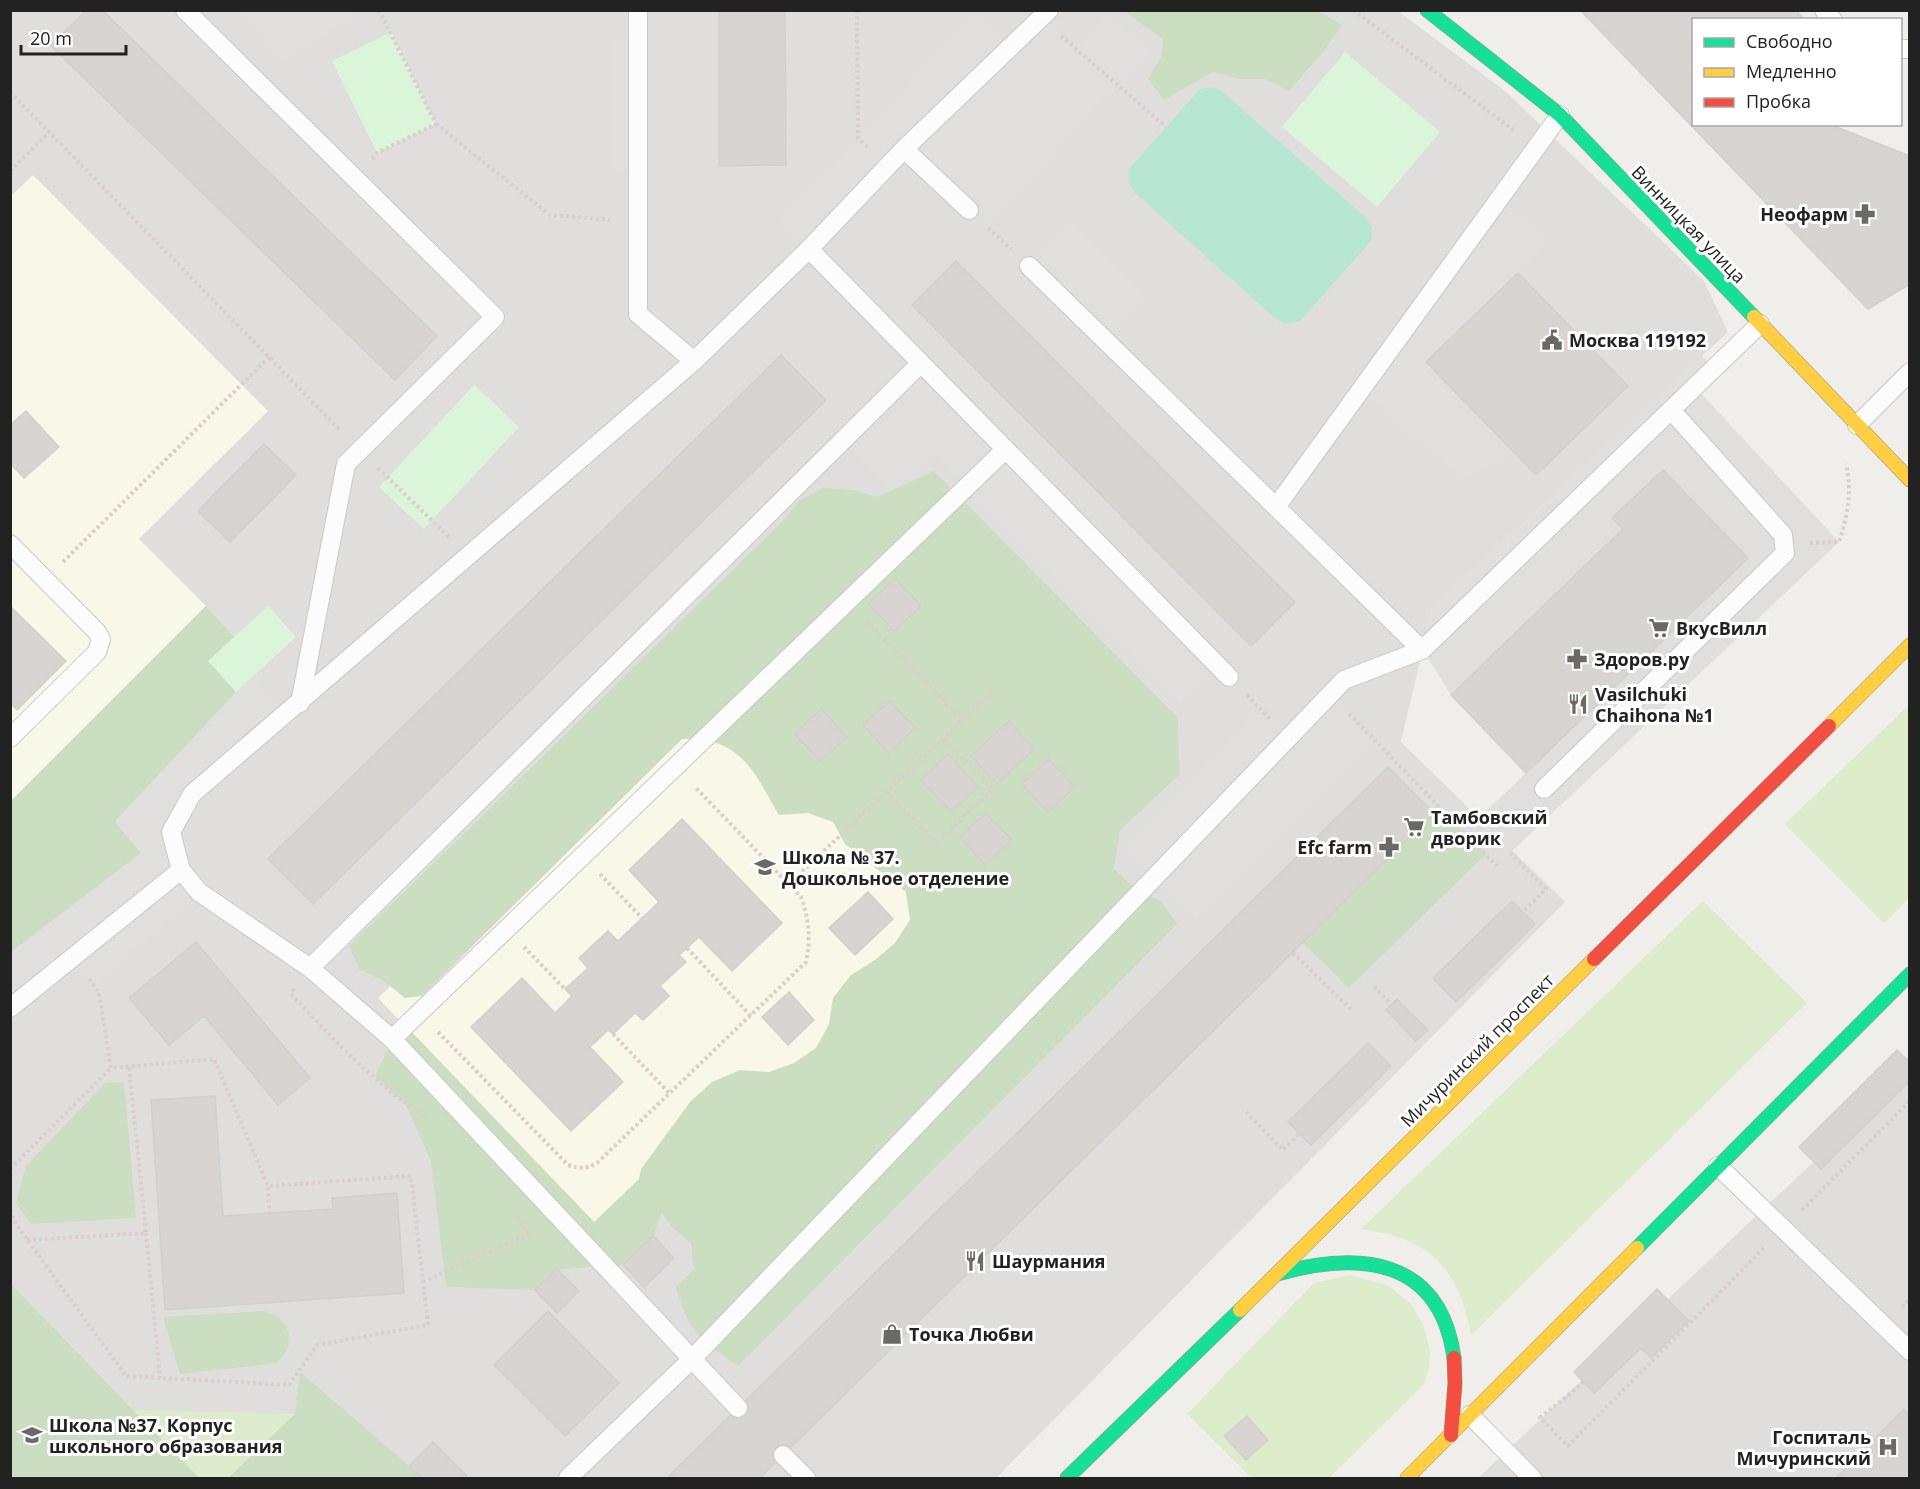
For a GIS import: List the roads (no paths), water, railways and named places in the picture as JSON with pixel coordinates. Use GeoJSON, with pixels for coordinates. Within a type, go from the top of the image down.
{"type":"FeatureCollection","features":[{"type":"Feature","properties":{"kind":"main road","name":"Винницкая улица"},"geometry":{"type":"LineString","coordinates":[[1430,12],[1560,116],[1910,480]]}},
{"type":"Feature","properties":{"kind":"main road","name":"Мичуринский проспект"},"geometry":{"type":"LineString","coordinates":[[1067,1479],[1277,1274],[1910,645]]}},
{"type":"Feature","properties":{"kind":"main road"},"geometry":{"type":"LineString","coordinates":[[1407,1479],[1910,974]]}},
{"type":"Feature","properties":{"kind":"main road"},"geometry":{"type":"LineString","coordinates":[[1277,1274],[1302,1265],[1354,1261],[1393,1269],[1422,1287],[1434,1300],[1446,1325],[1453,1352],[1455,1394],[1450,1435]]}},
{"type":"Feature","properties":{"kind":"lane"},"geometry":{"type":"LineString","coordinates":[[185,10],[495,317],[346,464],[300,703]]}},
{"type":"Feature","properties":{"kind":"lane"},"geometry":{"type":"LineString","coordinates":[[638,10],[638,314],[694,361]]}},
{"type":"Feature","properties":{"kind":"lane"},"geometry":{"type":"LineString","coordinates":[[738,1408],[393,1039],[310,968],[199,892],[181,870],[171,832],[192,794],[694,361],[809,249],[904,149],[1045,14]]}},
{"type":"Feature","properties":{"kind":"lane"},"geometry":{"type":"LineString","coordinates":[[1276,507],[1560,116]]}},
{"type":"Feature","properties":{"kind":"lane"},"geometry":{"type":"LineString","coordinates":[[904,149],[969,210]]}},
{"type":"Feature","properties":{"kind":"lane"},"geometry":{"type":"LineString","coordinates":[[809,249],[1229,677]]}},
{"type":"Feature","properties":{"kind":"lane"},"geometry":{"type":"LineString","coordinates":[[1029,266],[1422,650]]}},
{"type":"Feature","properties":{"kind":"lane"},"geometry":{"type":"LineString","coordinates":[[568,1479],[691,1360],[1344,680],[1422,650],[1760,324]]}},
{"type":"Feature","properties":{"kind":"lane"},"geometry":{"type":"LineString","coordinates":[[310,968],[920,364]]}},
{"type":"Feature","properties":{"kind":"lane"},"geometry":{"type":"LineString","coordinates":[[1857,425],[1910,372]]}},
{"type":"Feature","properties":{"kind":"lane"},"geometry":{"type":"LineString","coordinates":[[1544,789],[1785,553],[1783,535],[1671,410]]}},
{"type":"Feature","properties":{"kind":"lane"},"geometry":{"type":"LineString","coordinates":[[393,1039],[1005,450]]}},
{"type":"Feature","properties":{"kind":"lane"},"geometry":{"type":"LineString","coordinates":[[10,544],[97,632],[101,639],[101,647],[10,738]]}},
{"type":"Feature","properties":{"kind":"lane"},"geometry":{"type":"LineString","coordinates":[[10,1008],[73,960],[181,870]]}},
{"type":"Feature","properties":{"kind":"lane"},"geometry":{"type":"LineString","coordinates":[[1718,1166],[1910,1351]]}},
{"type":"Feature","properties":{"kind":"lane"},"geometry":{"type":"LineString","coordinates":[[1470,1415],[1532,1479]]}},
{"type":"Feature","properties":{"kind":"lane"},"geometry":{"type":"LineString","coordinates":[[783,1455],[806,1479]]}},
{"type":"Feature","properties":{"kind":"place","name":"Неофарм"},"geometry":{"type":"Point","coordinates":[1865,214]}},
{"type":"Feature","properties":{"kind":"place","name":"Москва 119192"},"geometry":{"type":"Point","coordinates":[1552,340]}},
{"type":"Feature","properties":{"kind":"place","name":"ВкусВилл"},"geometry":{"type":"Point","coordinates":[1659,628]}},
{"type":"Feature","properties":{"kind":"place","name":"Здоров.ру"},"geometry":{"type":"Point","coordinates":[1577,659]}},
{"type":"Feature","properties":{"kind":"place","name":"Vasilchuki Chaihona №1"},"geometry":{"type":"Point","coordinates":[1578,704]}},
{"type":"Feature","properties":{"kind":"place","name":"Тамбовский дворик"},"geometry":{"type":"Point","coordinates":[1414,827]}},
{"type":"Feature","properties":{"kind":"place","name":"Efc farm"},"geometry":{"type":"Point","coordinates":[1389,847]}},
{"type":"Feature","properties":{"kind":"place","name":"Школа № 37. Дошкольное отделение"},"geometry":{"type":"Point","coordinates":[765,867]}},
{"type":"Feature","properties":{"kind":"place","name":"Шаурмания"},"geometry":{"type":"Point","coordinates":[975,1261]}},
{"type":"Feature","properties":{"kind":"place","name":"Точка Любви"},"geometry":{"type":"Point","coordinates":[892,1334]}},
{"type":"Feature","properties":{"kind":"place","name":"Школа №37. Корпус школьного образования"},"geometry":{"type":"Point","coordinates":[32,1435]}},
{"type":"Feature","properties":{"kind":"place","name":"Госпиталь Мичуринский"},"geometry":{"type":"Point","coordinates":[1888,1447]}}]}
